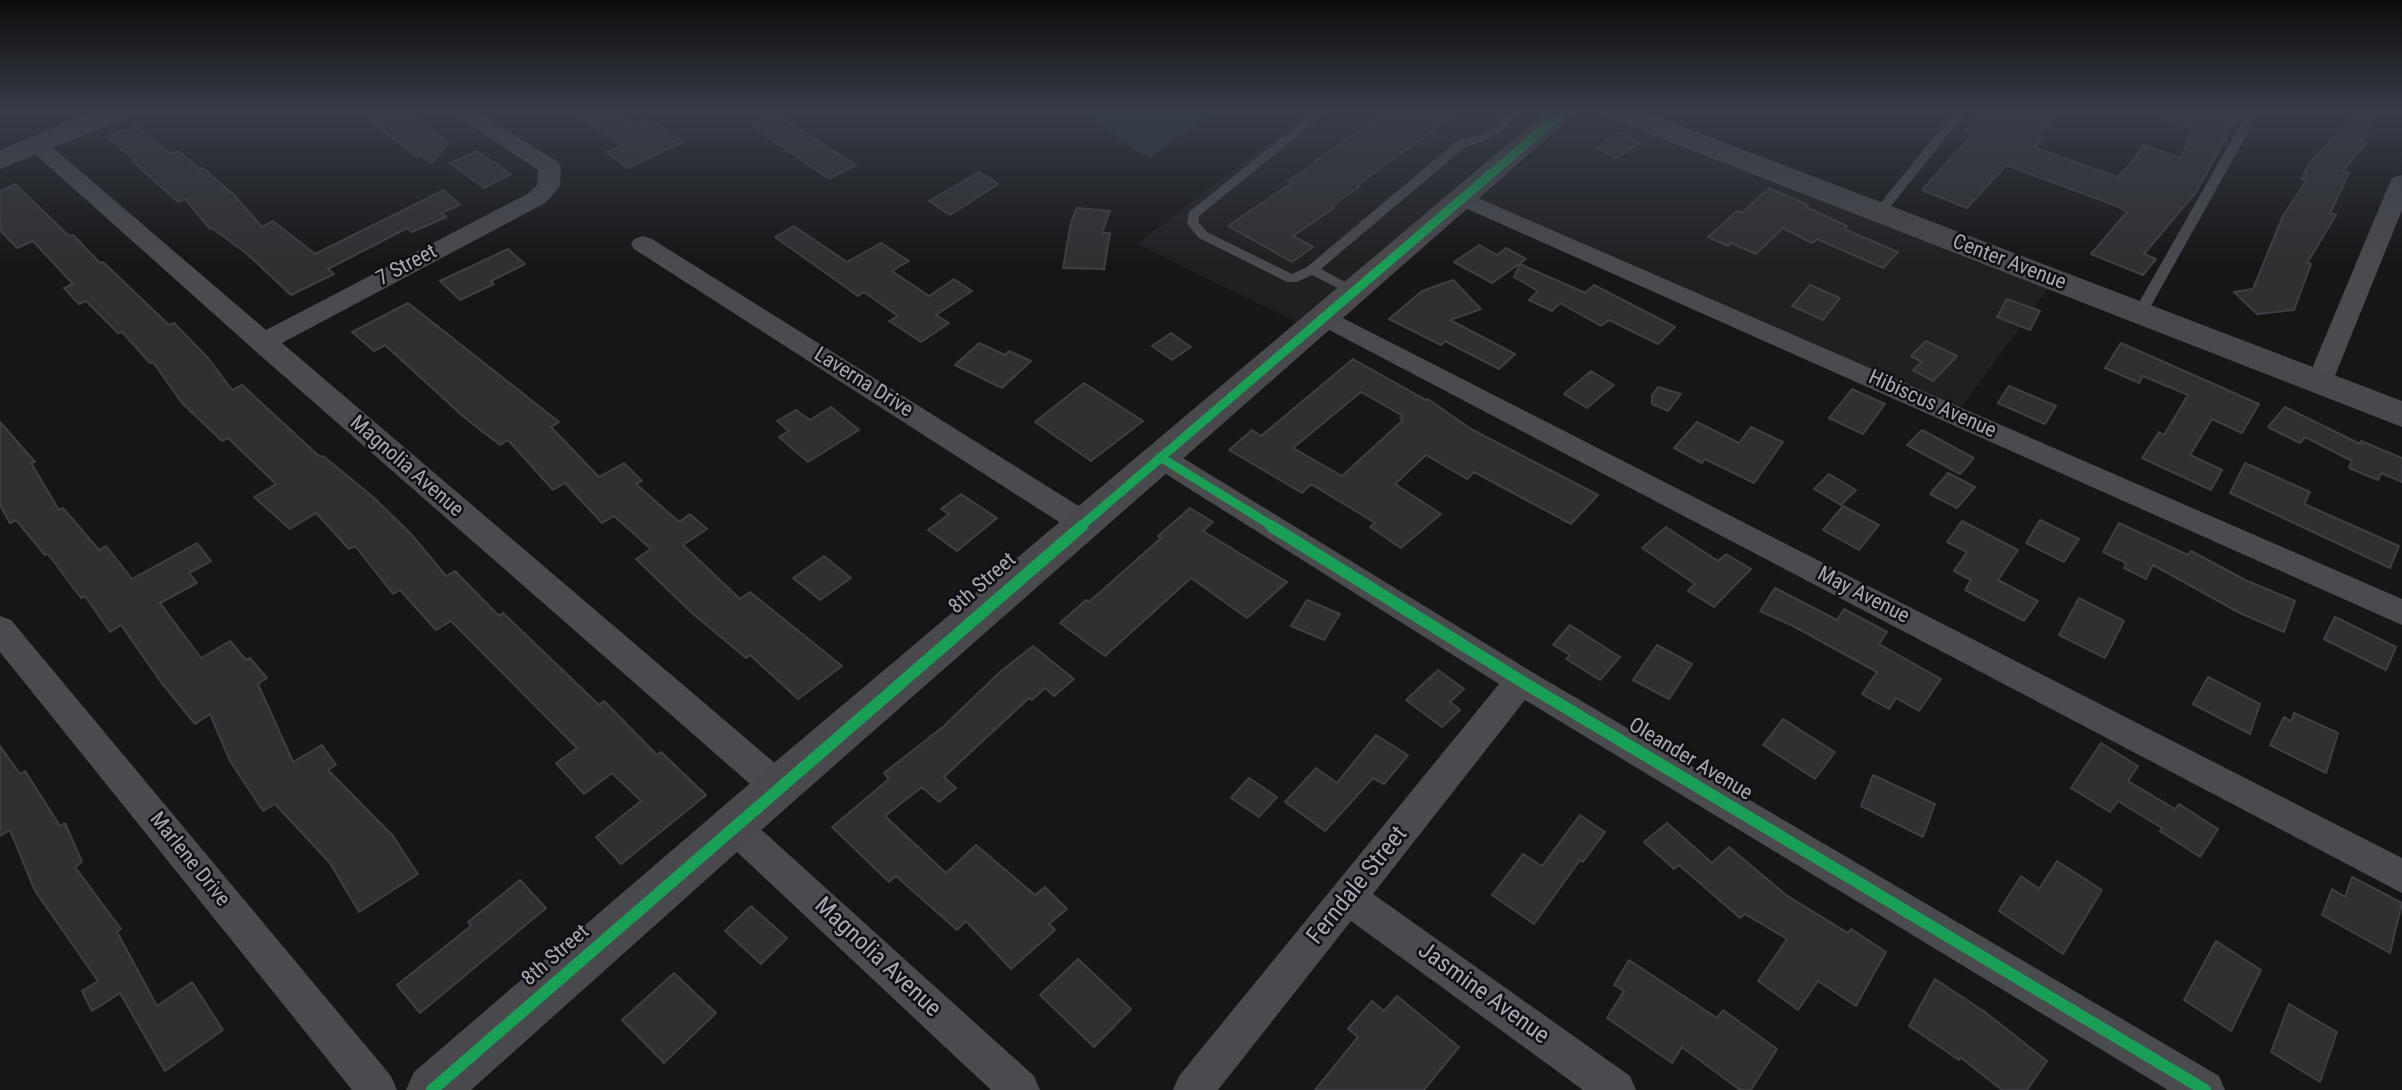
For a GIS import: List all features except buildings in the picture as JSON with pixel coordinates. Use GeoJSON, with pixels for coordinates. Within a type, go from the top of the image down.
{"type":"FeatureCollection","features":[{"type":"Feature","properties":{"kind":"street","name":"Magnolia Avenue"},"geometry":{"type":"LineString","coordinates":[[25,162],[262,343],[778,787]]}},
{"type":"Feature","properties":{"kind":"street","name":"7 Street"},"geometry":{"type":"LineString","coordinates":[[262,343],[537,198],[548,186],[550,167],[542,162]]}},
{"type":"Feature","properties":{"kind":"street","name":"8th Street"},"geometry":{"type":"LineString","coordinates":[[432,1090],[1083,523],[1504,162]]}},
{"type":"Feature","properties":{"kind":"street","name":"Center Avenue"},"geometry":{"type":"LineString","coordinates":[[1747,162],[2402,415]]}},
{"type":"Feature","properties":{"kind":"street"},"geometry":{"type":"LineString","coordinates":[[2319,383],[2402,182]]}},
{"type":"Feature","properties":{"kind":"street","name":"Hibiscus Avenue"},"geometry":{"type":"LineString","coordinates":[[1462,198],[2402,613]]}},
{"type":"Feature","properties":{"kind":"street","name":"Laverna Drive"},"geometry":{"type":"LineString","coordinates":[[643,244],[1083,523]]}},
{"type":"Feature","properties":{"kind":"street","name":"May Avenue"},"geometry":{"type":"LineString","coordinates":[[1339,304],[2402,876]]}},
{"type":"Feature","properties":{"kind":"street","name":"Oleander Avenue"},"geometry":{"type":"LineString","coordinates":[[1160,457],[1521,681],[2205,1090]]}},
{"type":"Feature","properties":{"kind":"street","name":"Marlene Drive"},"geometry":{"type":"LineString","coordinates":[[0,629],[377,1090]]}},
{"type":"Feature","properties":{"kind":"street","name":"Ferndale Street"},"geometry":{"type":"LineString","coordinates":[[1193,1090],[1521,681]]}},
{"type":"Feature","properties":{"kind":"street","name":"Magnolia Avenue"},"geometry":{"type":"LineString","coordinates":[[733,826],[1020,1090]]}},
{"type":"Feature","properties":{"kind":"street","name":"Jasmine Avenue"},"geometry":{"type":"LineString","coordinates":[[1349,898],[1616,1090]]}},
{"type":"Feature","properties":{"kind":"lane"},"geometry":{"type":"LineString","coordinates":[[1259,162],[1193,215],[1194,224],[1203,234],[1292,279],[1312,270],[1440,162]]}},
{"type":"Feature","properties":{"kind":"lane"},"geometry":{"type":"LineString","coordinates":[[1879,213],[1920,162]]}},
{"type":"Feature","properties":{"kind":"lane"},"geometry":{"type":"LineString","coordinates":[[2140,313],[2225,162]]}},
{"type":"Feature","properties":{"kind":"lane"},"geometry":{"type":"LineString","coordinates":[[1312,270],[1339,304]]}},
{"type":"Feature","properties":{"kind":"shaded area"},"geometry":{"type":"Polygon","coordinates":[[[1244,162],[1490,162],[1300,324],[1137,244],[1244,162]]]}},
{"type":"Feature","properties":{"kind":"shaded area"},"geometry":{"type":"Polygon","coordinates":[[[1519,162],[1732,162],[2050,286],[1960,409],[1477,198],[1519,162]]]}},
{"type":"Feature","properties":{"kind":"cycle path"},"geometry":{"type":"LineString","coordinates":[[432,1090],[778,787],[1505,162]]}},
{"type":"Feature","properties":{"kind":"cycle path"},"geometry":{"type":"LineString","coordinates":[[1160,457],[1521,681],[2205,1090]]}}]}
